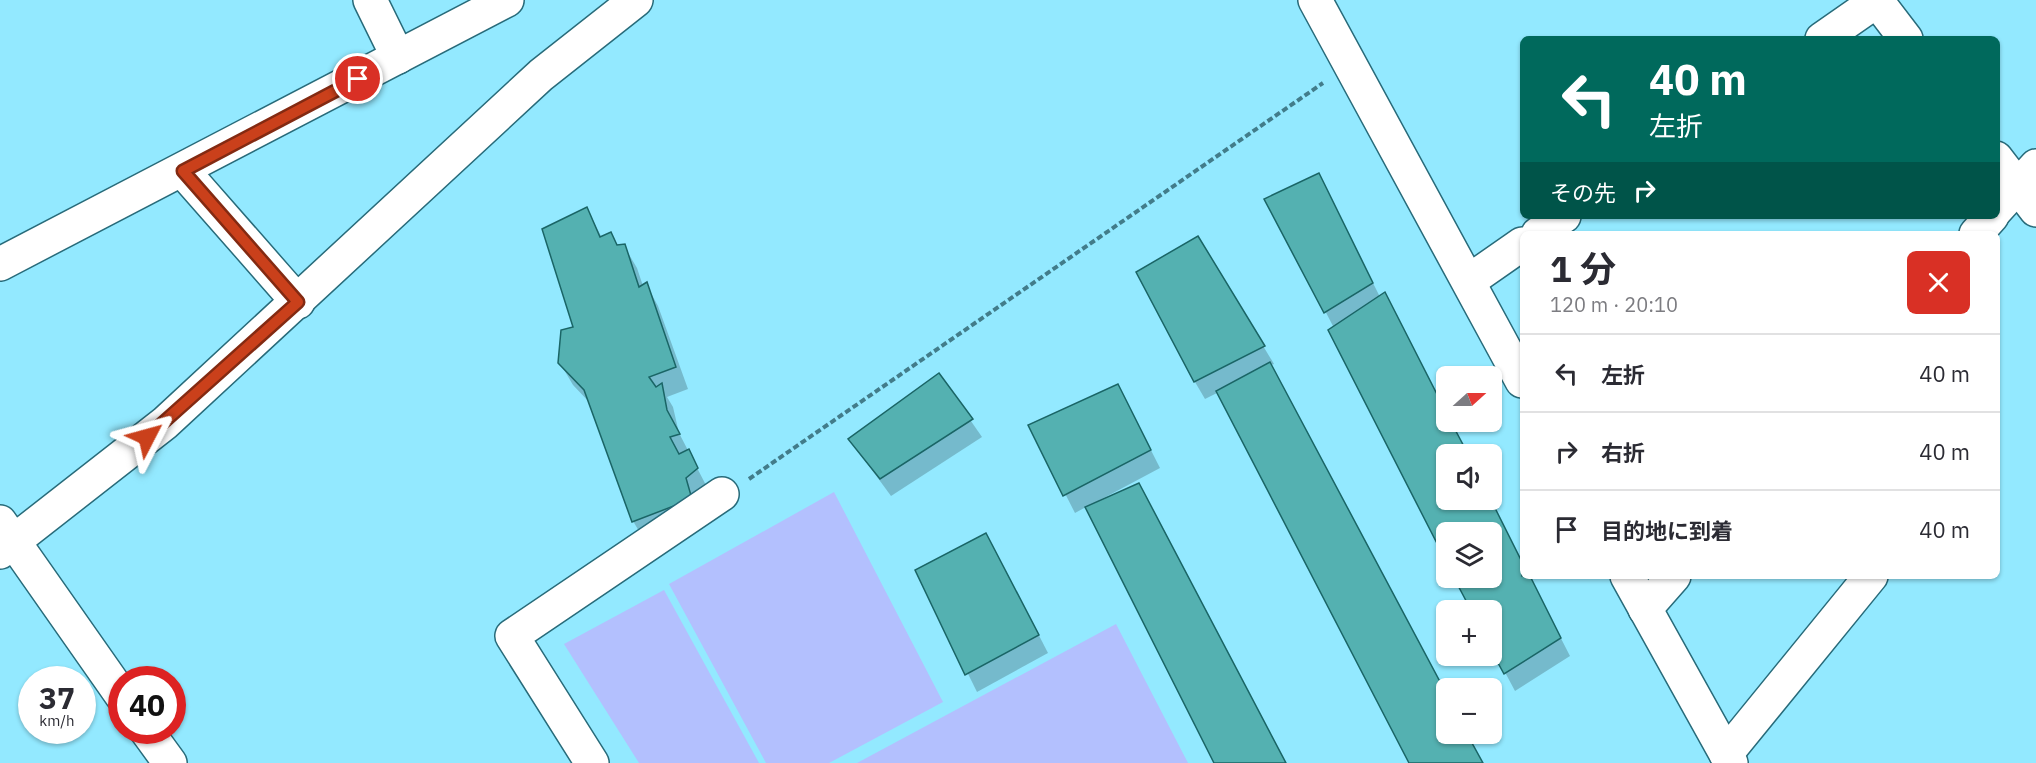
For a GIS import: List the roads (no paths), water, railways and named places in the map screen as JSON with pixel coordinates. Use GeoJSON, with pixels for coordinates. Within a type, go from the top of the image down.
{"type":"FeatureCollection","features":[{"type":"Feature","properties":{"kind":"street"},"geometry":{"type":"LineString","coordinates":[[370,0],[398,57]]}},
{"type":"Feature","properties":{"kind":"street"},"geometry":{"type":"LineString","coordinates":[[0,264],[183,171],[507,0]]}},
{"type":"Feature","properties":{"kind":"street"},"geometry":{"type":"LineString","coordinates":[[108,677],[5,539],[165,423],[541,75],[636,0]]}},
{"type":"Feature","properties":{"kind":"street"},"geometry":{"type":"LineString","coordinates":[[1315,0],[1520,377]]}},
{"type":"Feature","properties":{"kind":"street"},"geometry":{"type":"LineString","coordinates":[[1826,36],[1878,1],[1904,36]]}},
{"type":"Feature","properties":{"kind":"street"},"geometry":{"type":"LineString","coordinates":[[2000,161],[2030,187],[2000,207]]}},
{"type":"Feature","properties":{"kind":"street"},"geometry":{"type":"LineString","coordinates":[[183,171],[298,302]]}},
{"type":"Feature","properties":{"kind":"street"},"geometry":{"type":"LineString","coordinates":[[1542,231],[1560,219]]}},
{"type":"Feature","properties":{"kind":"street"},"geometry":{"type":"LineString","coordinates":[[1979,231],[1989,219]]}},
{"type":"Feature","properties":{"kind":"street"},"geometry":{"type":"LineString","coordinates":[[1469,281],[1520,245]]}},
{"type":"Feature","properties":{"kind":"street"},"geometry":{"type":"LineString","coordinates":[[592,763],[512,636],[722,494]]}},
{"type":"Feature","properties":{"kind":"street"},"geometry":{"type":"LineString","coordinates":[[1629,579],[1728,759],[1869,579]]}},
{"type":"Feature","properties":{"kind":"street"},"geometry":{"type":"LineString","coordinates":[[1645,609],[1671,579]]}},
{"type":"Feature","properties":{"kind":"street"},"geometry":{"type":"LineString","coordinates":[[156,744],[170,763]]}}]}
